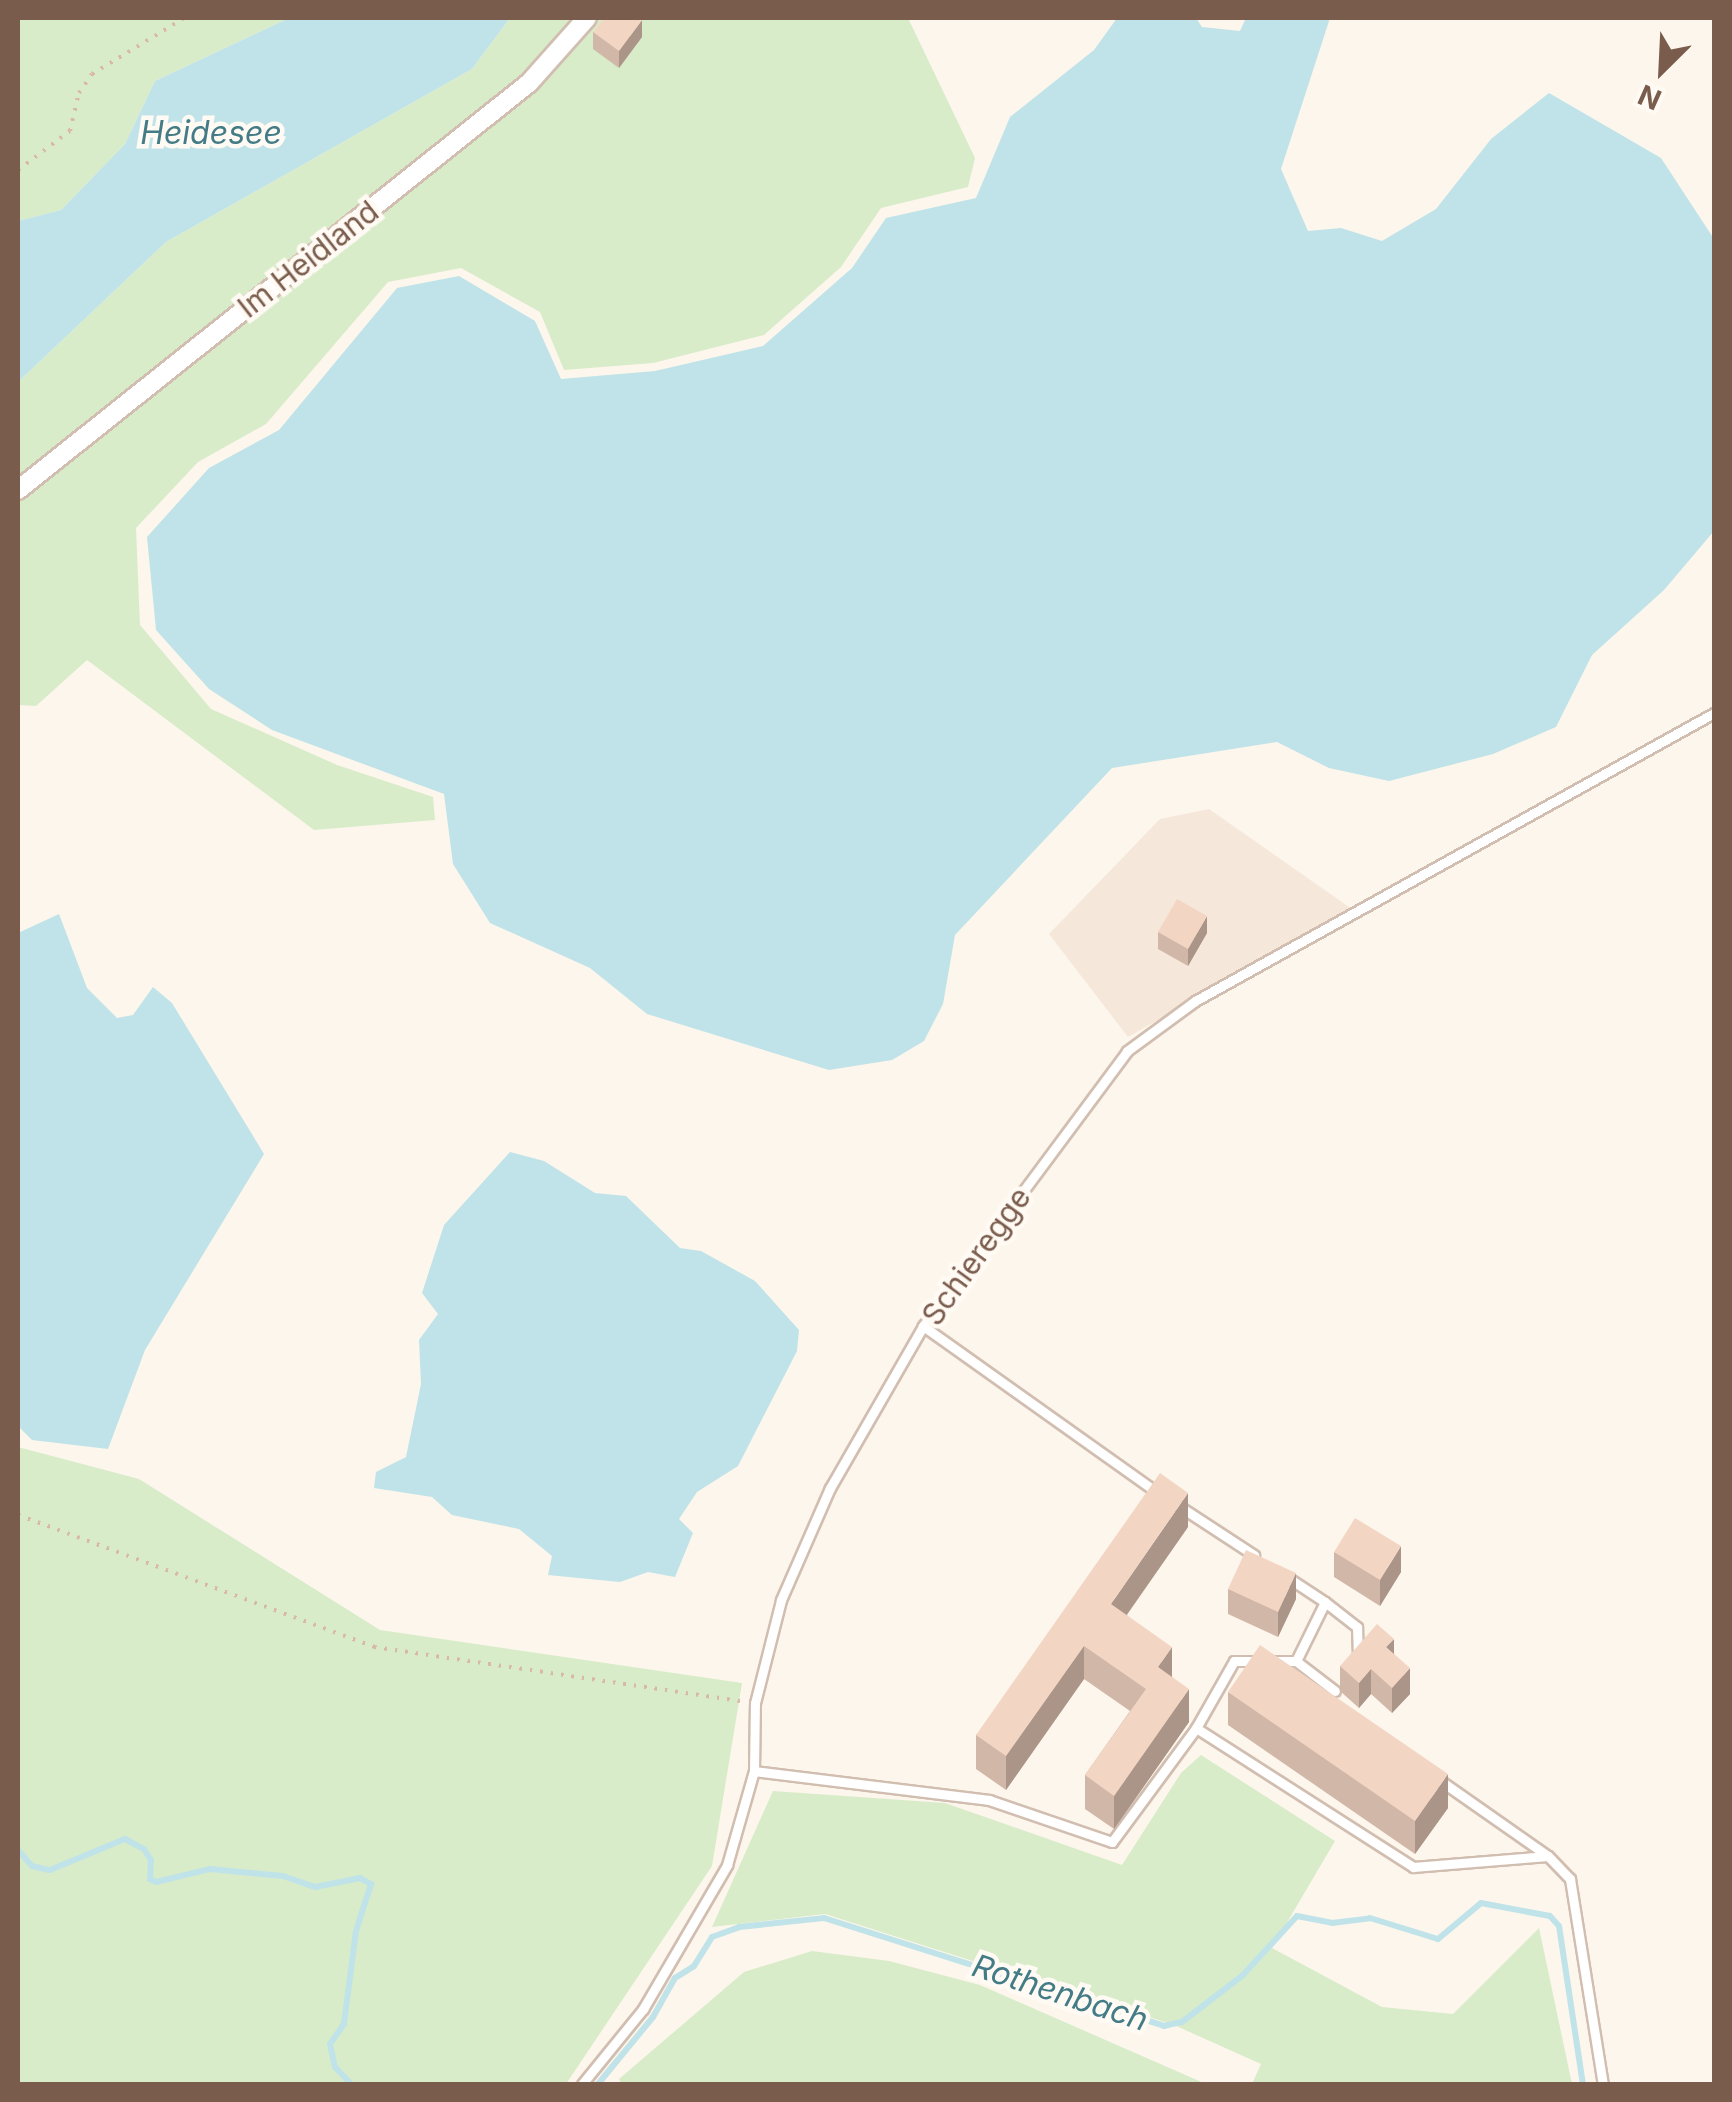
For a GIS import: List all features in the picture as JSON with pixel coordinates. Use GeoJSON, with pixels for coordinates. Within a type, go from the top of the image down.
{"type":"FeatureCollection","features":[{"type":"Feature","properties":{"kind":"street","name":"Im Heidland"},"geometry":{"type":"LineString","coordinates":[[18,490],[529,83],[587,18]]}},
{"type":"Feature","properties":{"kind":"lane","name":"Schieregge"},"geometry":{"type":"LineString","coordinates":[[582,2084],[643,2008],[727,1865],[754,1771],[754,1703],[781,1600],[830,1488],[923,1326],[1128,1052],[1195,1001],[1714,713]]}},
{"type":"Feature","properties":{"kind":"lane"},"geometry":{"type":"LineString","coordinates":[[923,1326],[1259,1558]]}},
{"type":"Feature","properties":{"kind":"lane"},"geometry":{"type":"LineString","coordinates":[[1276,1569],[1357,1628],[1359,1652],[1351,1665]]}},
{"type":"Feature","properties":{"kind":"lane"},"geometry":{"type":"LineString","coordinates":[[1296,1661],[1325,1602]]}},
{"type":"Feature","properties":{"kind":"lane"},"geometry":{"type":"LineString","coordinates":[[754,1771],[988,1800],[1112,1842],[1196,1728],[1234,1661],[1296,1661],[1334,1691]]}},
{"type":"Feature","properties":{"kind":"lane"},"geometry":{"type":"LineString","coordinates":[[1336,1709],[1334,1691],[1343,1678]]}},
{"type":"Feature","properties":{"kind":"lane"},"geometry":{"type":"LineString","coordinates":[[1196,1728],[1414,1866],[1548,1856]]}},
{"type":"Feature","properties":{"kind":"lane"},"geometry":{"type":"LineString","coordinates":[[1418,1766],[1548,1856],[1570,1878],[1603,2084]]}},
{"type":"Feature","properties":{"kind":"path"},"geometry":{"type":"LineString","coordinates":[[18,170],[70,130],[92,74],[184,18]]}},
{"type":"Feature","properties":{"kind":"path"},"geometry":{"type":"LineString","coordinates":[[18,1515],[374,1647],[754,1703]]}},
{"type":"Feature","properties":{"kind":"shaded area"},"geometry":{"type":"Polygon","coordinates":[[[1209,809],[1352,909],[1128,1037],[1049,934],[1160,819],[1209,809]]]}},
{"type":"Feature","properties":{"kind":"green space"},"geometry":{"type":"Polygon","coordinates":[[[18,18],[289,18],[155,81],[125,144],[61,210],[18,221],[18,18]]]}},
{"type":"Feature","properties":{"kind":"green space"},"geometry":{"type":"Polygon","coordinates":[[[510,18],[908,18],[975,158],[968,187],[881,208],[841,267],[764,335],[653,363],[564,370],[540,312],[461,268],[388,282],[266,424],[198,462],[136,528],[140,625],[211,709],[337,765],[433,797],[435,820],[314,830],[87,660],[36,706],[18,705],[18,382],[166,242],[472,69],[510,18]]]}},
{"type":"Feature","properties":{"kind":"green space"},"geometry":{"type":"Polygon","coordinates":[[[18,1447],[139,1479],[380,1630],[742,1683],[712,1866],[566,2084],[18,2084],[18,1447]]]}},
{"type":"Feature","properties":{"kind":"green space"},"geometry":{"type":"Polygon","coordinates":[[[1201,1755],[1335,1841],[1272,1948],[1382,2007],[1453,2014],[1539,1928],[1572,2084],[1252,2084],[1261,2064],[1174,2025],[825,1914],[712,1927],[773,1791],[945,1803],[1122,1865],[1181,1773],[1201,1755]]]}},
{"type":"Feature","properties":{"kind":"green space"},"geometry":{"type":"Polygon","coordinates":[[[812,1951],[889,1961],[980,1985],[1206,2084],[621,2084],[619,2079],[744,1972],[812,1951]]]}},
{"type":"Feature","properties":{"kind":"water","name":"Heidesee"},"geometry":{"type":"Polygon","coordinates":[[[289,18],[510,18],[472,69],[166,242],[18,382],[18,221],[61,210],[125,144],[155,81],[289,18]]]}},
{"type":"Feature","properties":{"kind":"water"},"geometry":{"type":"Polygon","coordinates":[[[1117,18],[1196,18],[1202,27],[1240,31],[1246,18],[1330,18],[1281,169],[1308,231],[1341,228],[1382,241],[1436,209],[1491,139],[1549,93],[1661,158],[1714,239],[1714,531],[1664,590],[1592,655],[1556,727],[1493,754],[1389,781],[1329,768],[1277,742],[1112,768],[955,935],[943,1004],[924,1041],[892,1060],[829,1070],[647,1014],[590,968],[490,923],[453,864],[444,794],[272,730],[209,689],[156,630],[147,537],[209,468],[279,430],[397,288],[459,276],[535,321],[561,379],[655,371],[763,346],[852,268],[886,218],[976,198],[1010,117],[1094,50],[1117,18]]]}},
{"type":"Feature","properties":{"kind":"water"},"geometry":{"type":"Polygon","coordinates":[[[59,914],[87,988],[117,1018],[133,1015],[153,987],[172,1003],[264,1154],[145,1350],[108,1449],[32,1440],[18,1426],[18,933],[59,914]]]}},
{"type":"Feature","properties":{"kind":"water"},"geometry":{"type":"Polygon","coordinates":[[[510,1152],[544,1161],[595,1193],[626,1196],[680,1248],[701,1251],[755,1281],[799,1330],[797,1351],[738,1466],[697,1492],[679,1519],[693,1533],[675,1577],[648,1572],[620,1582],[548,1575],[552,1556],[519,1529],[452,1515],[432,1497],[374,1488],[376,1472],[406,1457],[421,1384],[419,1340],[438,1314],[422,1293],[444,1225],[510,1152]]]}},
{"type":"Feature","properties":{"kind":"building"},"geometry":{"type":"Polygon","coordinates":[[[604,18],[642,20],[619,51],[593,32],[604,18]]]}},
{"type":"Feature","properties":{"kind":"building"},"geometry":{"type":"Polygon","coordinates":[[[1177,899],[1207,916],[1188,949],[1158,932],[1177,899]]]}},
{"type":"Feature","properties":{"kind":"building"},"geometry":{"type":"Polygon","coordinates":[[[1160,1473],[1188,1493],[1111,1604],[1172,1647],[1158,1667],[1189,1689],[1114,1796],[1085,1775],[1146,1689],[1084,1646],[1006,1756],[976,1735],[1160,1473]]]}},
{"type":"Feature","properties":{"kind":"building"},"geometry":{"type":"Polygon","coordinates":[[[1355,1518],[1401,1546],[1380,1580],[1334,1552],[1355,1518]]]}},
{"type":"Feature","properties":{"kind":"building"},"geometry":{"type":"Polygon","coordinates":[[[1246,1550],[1296,1573],[1278,1612],[1228,1589],[1246,1550]]]}},
{"type":"Feature","properties":{"kind":"building"},"geometry":{"type":"Polygon","coordinates":[[[1377,1624],[1394,1639],[1386,1647],[1410,1668],[1392,1688],[1371,1669],[1359,1683],[1340,1666],[1377,1624]]]}},
{"type":"Feature","properties":{"kind":"building"},"geometry":{"type":"Polygon","coordinates":[[[1260,1645],[1448,1774],[1415,1821],[1228,1692],[1260,1645]]]}},
{"type":"Feature","properties":{"kind":"waterway","name":"Rothenbach"},"geometry":{"type":"LineString","coordinates":[[18,1850],[32,1866],[50,1870],[125,1839],[144,1849],[151,1860],[150,1879],[156,1882],[210,1869],[283,1876],[315,1887],[360,1878],[371,1884],[356,1931],[344,2024],[330,2044],[335,2067],[351,2084]]}},
{"type":"Feature","properties":{"kind":"waterway","name":"Rothenbach"},"geometry":{"type":"LineString","coordinates":[[598,2084],[653,2017],[675,1978],[694,1966],[712,1937],[739,1927],[824,1918],[1164,2026],[1182,2022],[1242,1976],[1297,1916],[1332,1923],[1370,1918],[1438,1939],[1481,1903],[1550,1916],[1559,1926],[1583,2084]]}}]}
